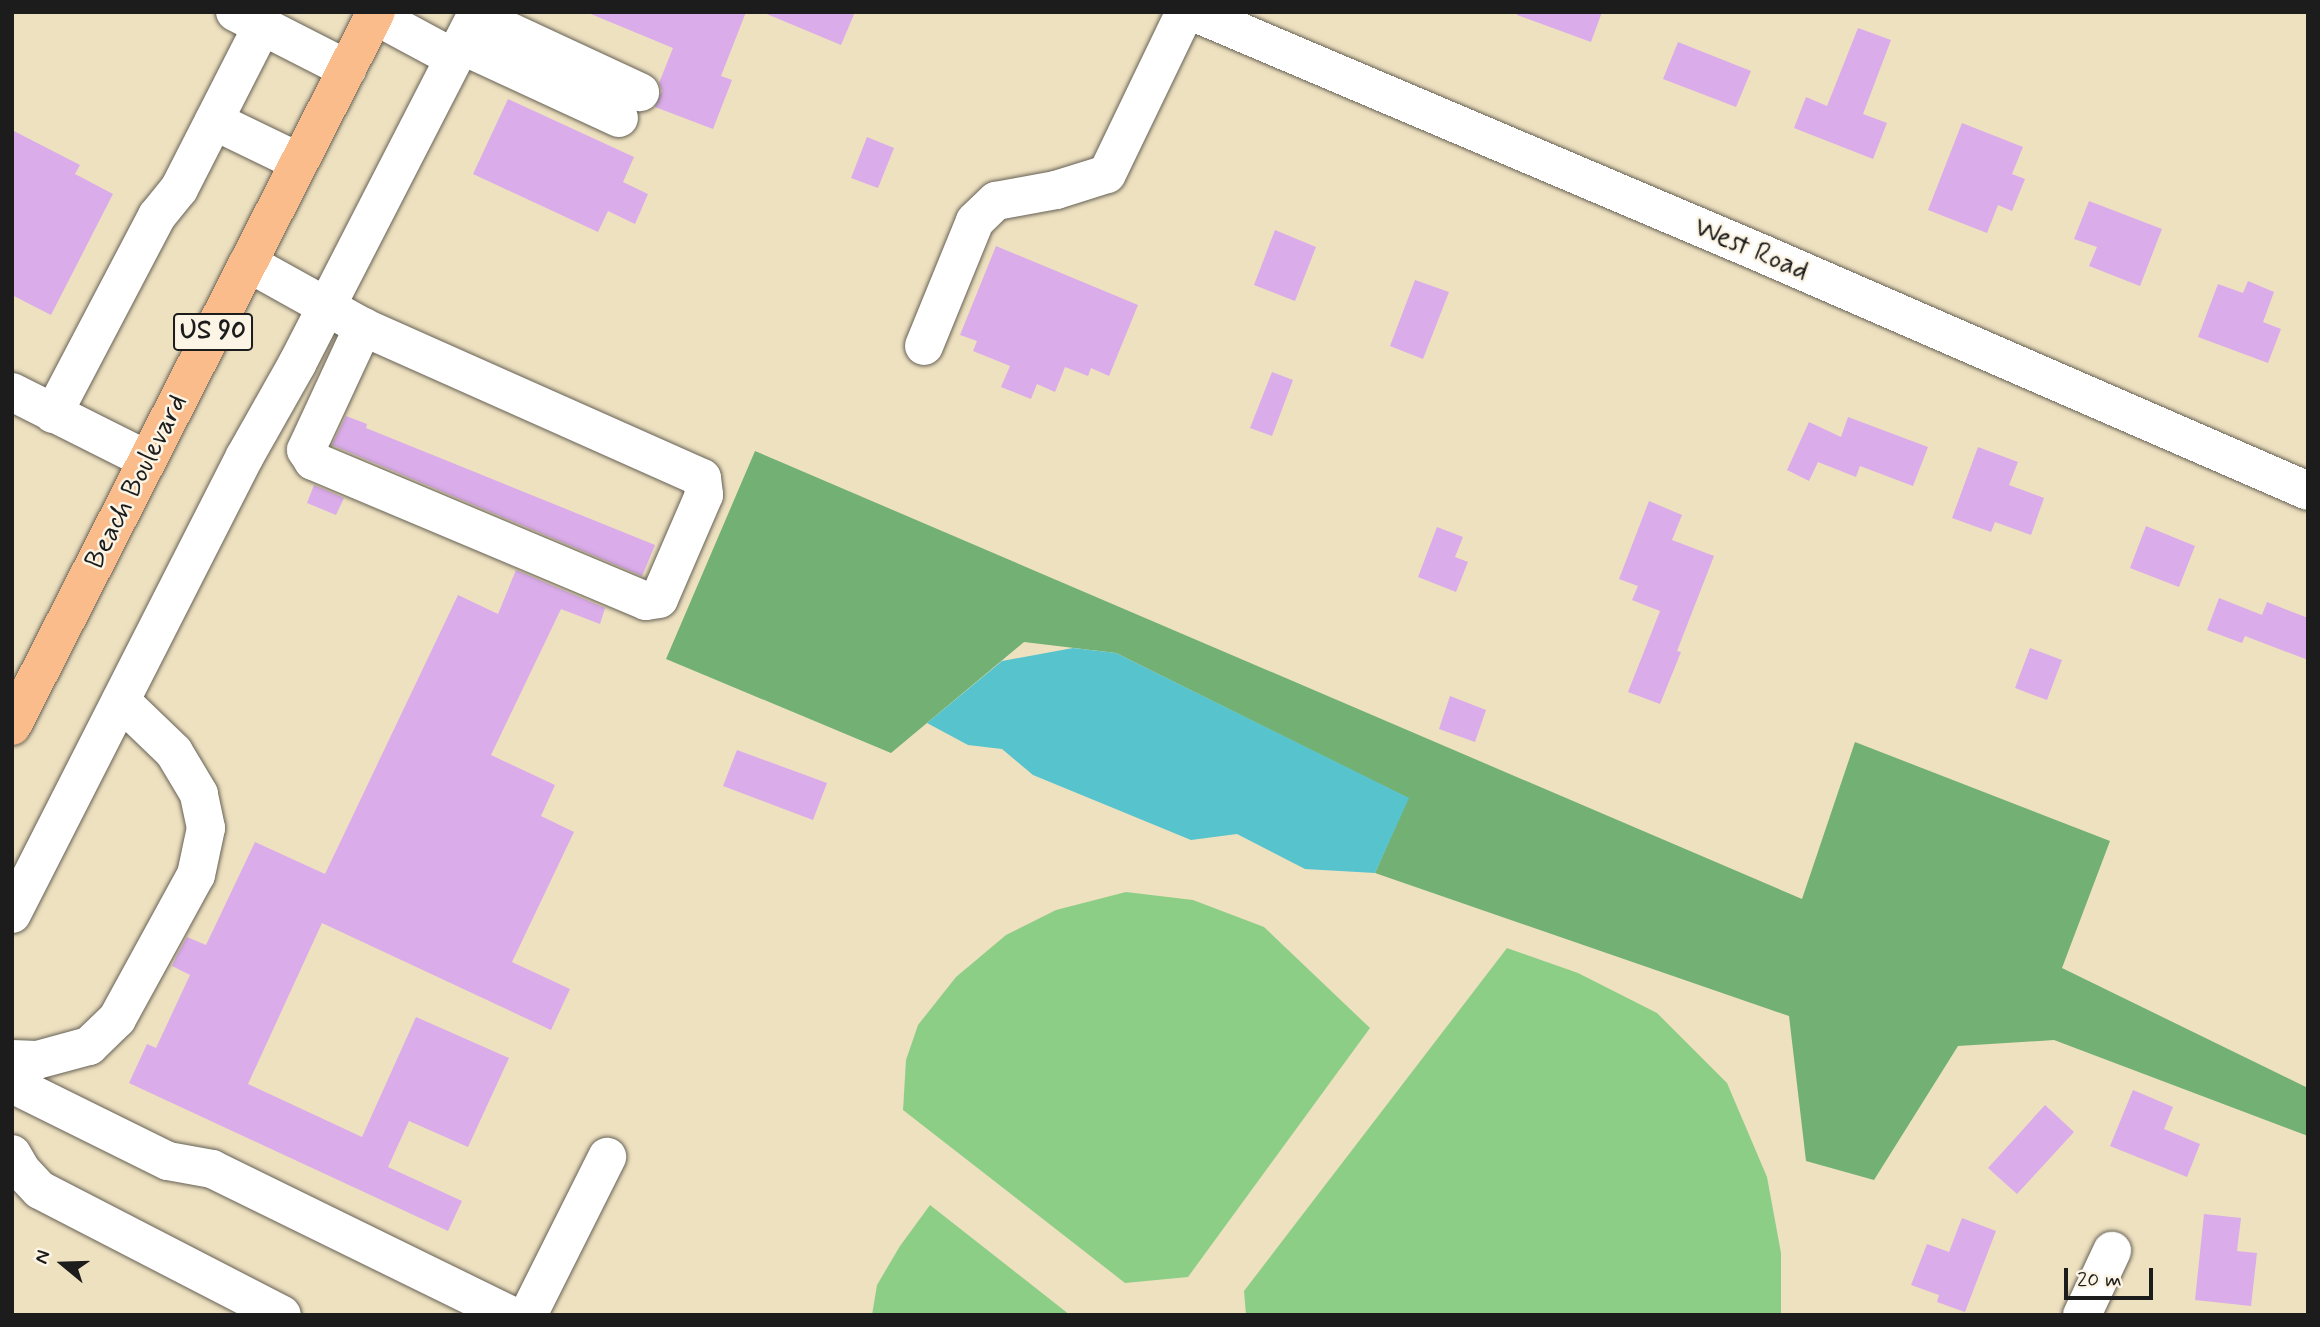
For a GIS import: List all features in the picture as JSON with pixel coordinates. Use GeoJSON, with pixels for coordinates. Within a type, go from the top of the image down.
{"type":"FeatureCollection","features":[{"type":"Feature","properties":{"kind":"highway","name":"Beach Boulevard"},"geometry":{"type":"LineString","coordinates":[[12,726],[375,14]]}},
{"type":"Feature","properties":{"kind":"street"},"geometry":{"type":"LineString","coordinates":[[924,346],[975,221],[996,201],[1056,190],[1107,174],[1185,12]]}},
{"type":"Feature","properties":{"kind":"street","name":"West Road"},"geometry":{"type":"LineString","coordinates":[[1193,12],[1259,24],[2308,491]]}},
{"type":"Feature","properties":{"kind":"street"},"geometry":{"type":"LineString","coordinates":[[375,14],[467,33],[630,105]]}},
{"type":"Feature","properties":{"kind":"street"},"geometry":{"type":"LineString","coordinates":[[53,414],[157,216],[179,189],[214,121],[248,19],[346,69]]}},
{"type":"Feature","properties":{"kind":"street"},"geometry":{"type":"LineString","coordinates":[[12,914],[245,456],[326,307],[467,33]]}},
{"type":"Feature","properties":{"kind":"street"},"geometry":{"type":"LineString","coordinates":[[214,121],[299,162]]}},
{"type":"Feature","properties":{"kind":"street"},"geometry":{"type":"LineString","coordinates":[[248,263],[363,327],[702,478],[704,495],[659,599],[646,601],[313,461],[306,450],[363,327]]}},
{"type":"Feature","properties":{"kind":"street"},"geometry":{"type":"LineString","coordinates":[[12,392],[148,460]]}},
{"type":"Feature","properties":{"kind":"street"},"geometry":{"type":"LineString","coordinates":[[12,1059],[37,1060],[89,1046],[117,1019],[195,875],[206,828],[199,794],[174,752],[121,701]]}},
{"type":"Feature","properties":{"kind":"street"},"geometry":{"type":"LineString","coordinates":[[12,1084],[168,1161],[212,1169],[510,1315]]}},
{"type":"Feature","properties":{"kind":"street"},"geometry":{"type":"LineString","coordinates":[[12,1154],[22,1171],[40,1190],[282,1315]]}},
{"type":"Feature","properties":{"kind":"street"},"geometry":{"type":"LineString","coordinates":[[528,1315],[607,1157]]}},
{"type":"Feature","properties":{"kind":"street"},"geometry":{"type":"LineString","coordinates":[[2082,1315],[2112,1251]]}},
{"type":"Feature","properties":{"kind":"green space"},"geometry":{"type":"Polygon","coordinates":[[[755,451],[1802,899],[1855,742],[2110,841],[2062,968],[2308,1088],[2308,1136],[2054,1040],[1958,1046],[1874,1180],[1806,1161],[1789,1016],[1375,873],[1408,798],[1116,653],[1024,642],[891,753],[666,659],[755,451]]]}},
{"type":"Feature","properties":{"kind":"green space"},"geometry":{"type":"Polygon","coordinates":[[[1126,892],[1193,900],[1264,927],[1370,1028],[1188,1277],[1125,1283],[903,1110],[906,1060],[918,1025],[956,977],[1006,935],[1056,910],[1126,892]]]}},
{"type":"Feature","properties":{"kind":"green space"},"geometry":{"type":"Polygon","coordinates":[[[1507,948],[1578,973],[1657,1013],[1727,1083],[1767,1177],[1781,1253],[1781,1315],[1246,1315],[1244,1291],[1507,948]]]}},
{"type":"Feature","properties":{"kind":"green space"},"geometry":{"type":"Polygon","coordinates":[[[930,1205],[1070,1315],[872,1315],[877,1285],[900,1246],[930,1205]]]}},
{"type":"Feature","properties":{"kind":"water"},"geometry":{"type":"Polygon","coordinates":[[[1073,648],[1116,653],[1409,798],[1375,873],[1305,869],[1237,834],[1191,840],[1033,775],[1002,749],[968,745],[927,723],[1002,661],[1073,648]]]}},
{"type":"Feature","properties":{"kind":"building"},"geometry":{"type":"Polygon","coordinates":[[[586,12],[746,12],[721,76],[732,80],[713,129],[655,107],[662,91],[659,83],[673,48],[586,12]]]}},
{"type":"Feature","properties":{"kind":"building"},"geometry":{"type":"Polygon","coordinates":[[[762,12],[855,12],[841,45],[762,12]]]}},
{"type":"Feature","properties":{"kind":"building"},"geometry":{"type":"Polygon","coordinates":[[[1517,12],[1602,12],[1591,42],[1517,15],[1517,12]]]}},
{"type":"Feature","properties":{"kind":"building"},"geometry":{"type":"Polygon","coordinates":[[[1858,28],[1891,40],[1863,114],[1887,123],[1873,159],[1794,128],[1806,97],[1827,106],[1858,28]]]}},
{"type":"Feature","properties":{"kind":"building"},"geometry":{"type":"Polygon","coordinates":[[[1678,42],[1751,71],[1736,107],[1663,79],[1678,42]]]}},
{"type":"Feature","properties":{"kind":"building"},"geometry":{"type":"Polygon","coordinates":[[[508,99],[634,157],[623,182],[648,194],[635,224],[608,211],[598,232],[473,174],[508,99]]]}},
{"type":"Feature","properties":{"kind":"building"},"geometry":{"type":"Polygon","coordinates":[[[1962,123],[2023,147],[2012,174],[2025,179],[2012,211],[1998,205],[1987,233],[1928,210],[1962,123]]]}},
{"type":"Feature","properties":{"kind":"building"},"geometry":{"type":"Polygon","coordinates":[[[12,130],[80,165],[75,174],[113,194],[51,315],[12,295],[12,130]]]}},
{"type":"Feature","properties":{"kind":"building"},"geometry":{"type":"Polygon","coordinates":[[[867,137],[894,148],[878,188],[851,178],[867,137]]]}},
{"type":"Feature","properties":{"kind":"building"},"geometry":{"type":"Polygon","coordinates":[[[2089,201],[2162,229],[2140,286],[2089,266],[2097,247],[2074,239],[2089,201]]]}},
{"type":"Feature","properties":{"kind":"building"},"geometry":{"type":"Polygon","coordinates":[[[1275,230],[1316,247],[1295,301],[1254,285],[1275,230]]]}},
{"type":"Feature","properties":{"kind":"building"},"geometry":{"type":"Polygon","coordinates":[[[996,246],[1138,305],[1109,376],[1091,368],[1088,376],[1065,367],[1055,392],[1037,384],[1031,399],[1001,387],[1010,366],[973,351],[977,341],[960,335],[996,246]]]}},
{"type":"Feature","properties":{"kind":"building"},"geometry":{"type":"Polygon","coordinates":[[[1415,280],[1449,292],[1423,359],[1390,346],[1415,280]]]}},
{"type":"Feature","properties":{"kind":"building"},"geometry":{"type":"Polygon","coordinates":[[[2248,281],[2274,292],[2263,322],[2281,329],[2268,363],[2198,337],[2218,284],[2243,293],[2248,281]]]}},
{"type":"Feature","properties":{"kind":"building"},"geometry":{"type":"Polygon","coordinates":[[[1272,372],[1293,380],[1272,436],[1250,428],[1272,372]]]}},
{"type":"Feature","properties":{"kind":"building"},"geometry":{"type":"Polygon","coordinates":[[[346,416],[367,424],[366,428],[655,545],[642,576],[332,445],[346,416]]]}},
{"type":"Feature","properties":{"kind":"building"},"geometry":{"type":"Polygon","coordinates":[[[1848,417],[1928,447],[1913,486],[1860,466],[1856,477],[1818,462],[1809,481],[1787,470],[1809,422],[1841,437],[1848,417]]]}},
{"type":"Feature","properties":{"kind":"building"},"geometry":{"type":"Polygon","coordinates":[[[1978,447],[2018,462],[2009,485],[2044,498],[2031,535],[1995,522],[1991,532],[1952,518],[1978,447]]]}},
{"type":"Feature","properties":{"kind":"building"},"geometry":{"type":"Polygon","coordinates":[[[314,485],[344,498],[336,515],[307,503],[314,485]]]}},
{"type":"Feature","properties":{"kind":"building"},"geometry":{"type":"Polygon","coordinates":[[[1649,501],[1682,515],[1672,540],[1714,556],[1677,651],[1681,652],[1660,704],[1628,692],[1660,611],[1632,600],[1638,586],[1619,579],[1649,501]]]}},
{"type":"Feature","properties":{"kind":"building"},"geometry":{"type":"Polygon","coordinates":[[[2146,526],[2195,546],[2179,587],[2130,568],[2146,526]]]}},
{"type":"Feature","properties":{"kind":"building"},"geometry":{"type":"Polygon","coordinates":[[[1437,527],[1463,537],[1455,557],[1468,562],[1456,592],[1418,577],[1437,527]]]}},
{"type":"Feature","properties":{"kind":"building"},"geometry":{"type":"Polygon","coordinates":[[[516,570],[605,608],[600,624],[561,609],[491,755],[555,785],[541,816],[574,832],[512,962],[570,989],[551,1030],[322,923],[248,1084],[362,1137],[416,1017],[509,1058],[468,1147],[409,1121],[388,1167],[462,1201],[448,1231],[129,1083],[147,1044],[156,1048],[190,975],[172,966],[177,955],[187,937],[206,945],[255,842],[325,874],[458,595],[498,614],[516,570]]]}},
{"type":"Feature","properties":{"kind":"building"},"geometry":{"type":"Polygon","coordinates":[[[2219,598],[2262,615],[2267,602],[2308,618],[2308,660],[2245,636],[2242,643],[2207,630],[2219,598]]]}},
{"type":"Feature","properties":{"kind":"building"},"geometry":{"type":"Polygon","coordinates":[[[2030,648],[2062,660],[2047,700],[2015,688],[2030,648]]]}},
{"type":"Feature","properties":{"kind":"building"},"geometry":{"type":"Polygon","coordinates":[[[1450,696],[1486,710],[1475,742],[1439,729],[1450,696]]]}},
{"type":"Feature","properties":{"kind":"building"},"geometry":{"type":"Polygon","coordinates":[[[737,750],[827,783],[813,820],[723,786],[737,750]]]}},
{"type":"Feature","properties":{"kind":"building"},"geometry":{"type":"Polygon","coordinates":[[[2133,1090],[2173,1107],[2164,1129],[2200,1144],[2187,1177],[2110,1146],[2133,1090]]]}},
{"type":"Feature","properties":{"kind":"building"},"geometry":{"type":"Polygon","coordinates":[[[2045,1105],[2074,1132],[2017,1194],[1988,1168],[2045,1105]]]}},
{"type":"Feature","properties":{"kind":"building"},"geometry":{"type":"Polygon","coordinates":[[[2204,1214],[2241,1218],[2237,1251],[2257,1253],[2251,1306],[2195,1300],[2204,1214]]]}},
{"type":"Feature","properties":{"kind":"building"},"geometry":{"type":"Polygon","coordinates":[[[1962,1218],[1996,1231],[1965,1312],[1937,1302],[1939,1295],[1911,1285],[1927,1244],[1949,1252],[1962,1218]]]}}]}
